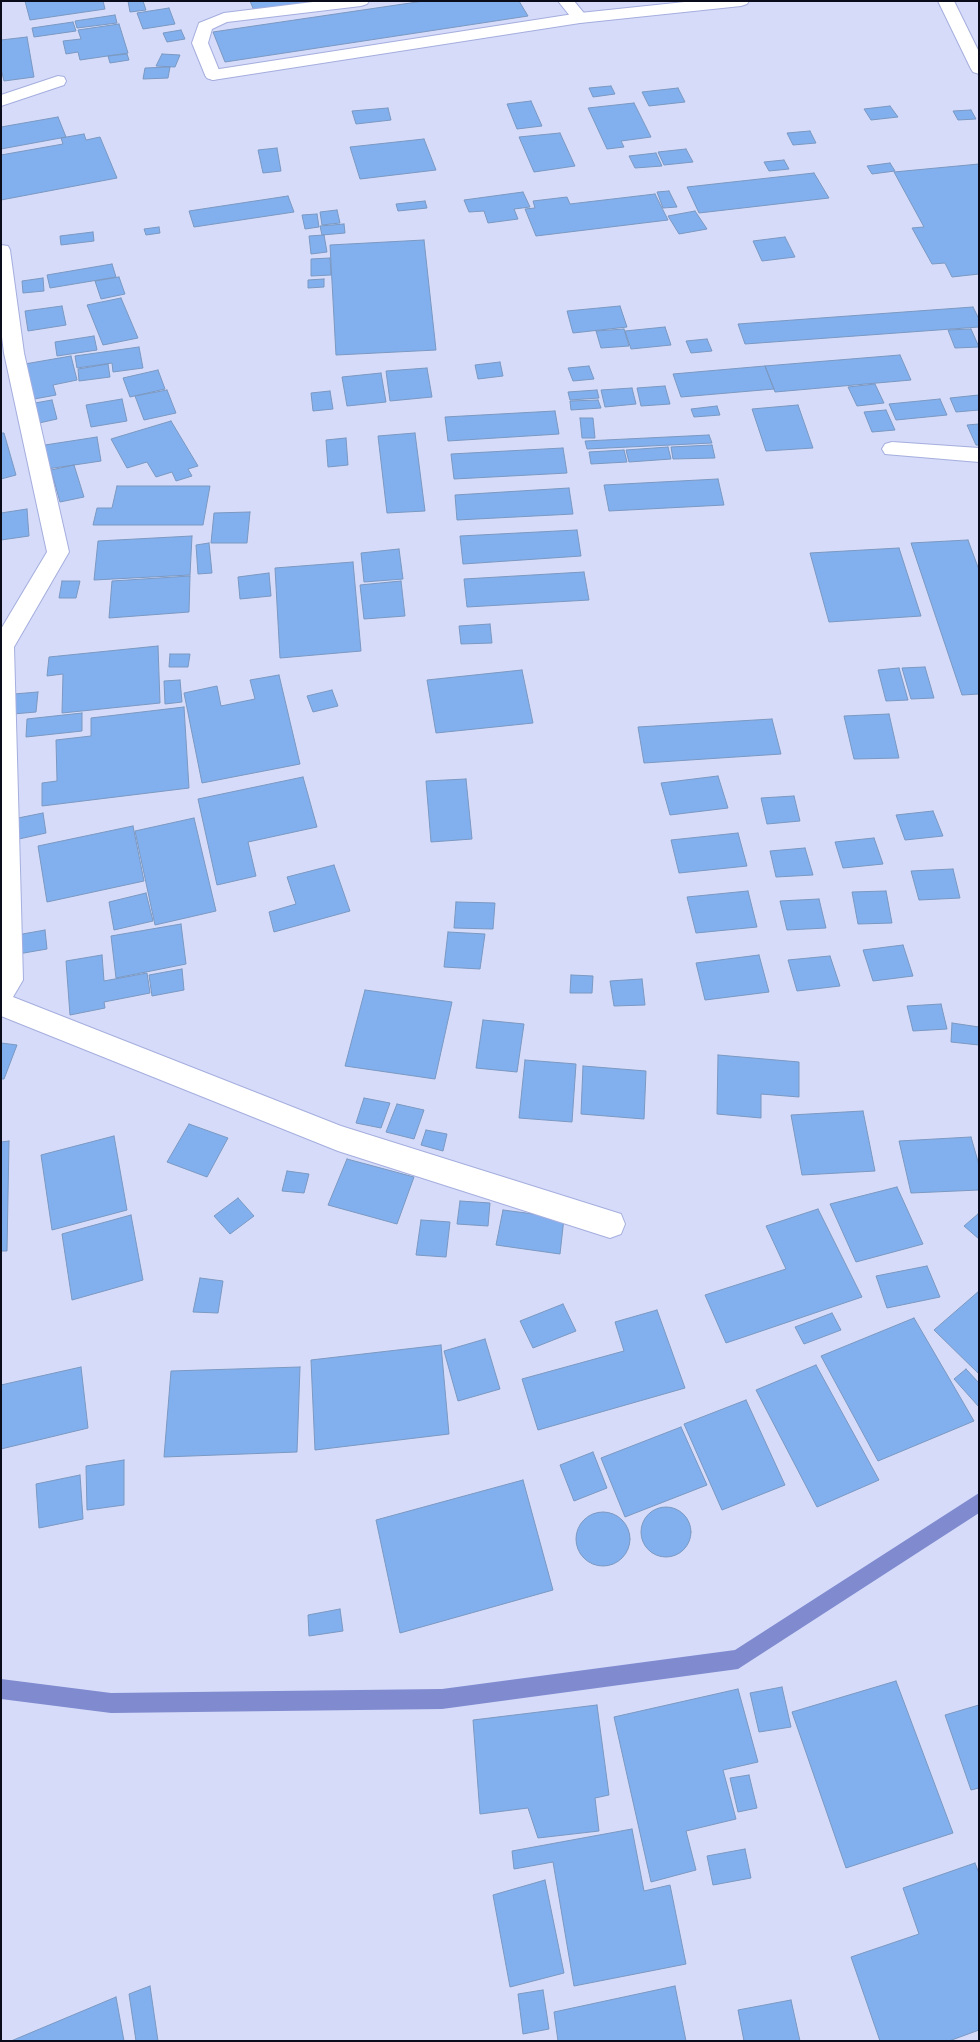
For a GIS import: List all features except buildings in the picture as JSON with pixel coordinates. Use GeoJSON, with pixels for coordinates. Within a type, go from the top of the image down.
{"type":"FeatureCollection","features":[{"type":"Feature","properties":{"kind":"street"},"geometry":{"type":"LineString","coordinates":[[361,1],[224,18],[205,26],[200,43],[213,75],[580,18],[741,1]]}},
{"type":"Feature","properties":{"kind":"street"},"geometry":{"type":"LineString","coordinates":[[566,1],[580,18]]}},
{"type":"Feature","properties":{"kind":"street"},"geometry":{"type":"LineString","coordinates":[[946,1],[979,69]]}},
{"type":"Feature","properties":{"kind":"street"},"geometry":{"type":"LineString","coordinates":[[1,101],[58,80]]}},
{"type":"Feature","properties":{"kind":"street"},"geometry":{"type":"LineString","coordinates":[[1,250],[14,353],[58,552],[2,647],[9,980],[1,994]]}},
{"type":"Feature","properties":{"kind":"street"},"geometry":{"type":"LineString","coordinates":[[892,449],[979,455]]}},
{"type":"Feature","properties":{"kind":"street"},"geometry":{"type":"LineString","coordinates":[[1,1004],[338,1138],[610,1224]]}},
{"type":"Feature","properties":{"kind":"waterway"},"geometry":{"type":"LineString","coordinates":[[1,1689],[111,1703],[442,1699],[738,1659],[979,1502]]}}]}
